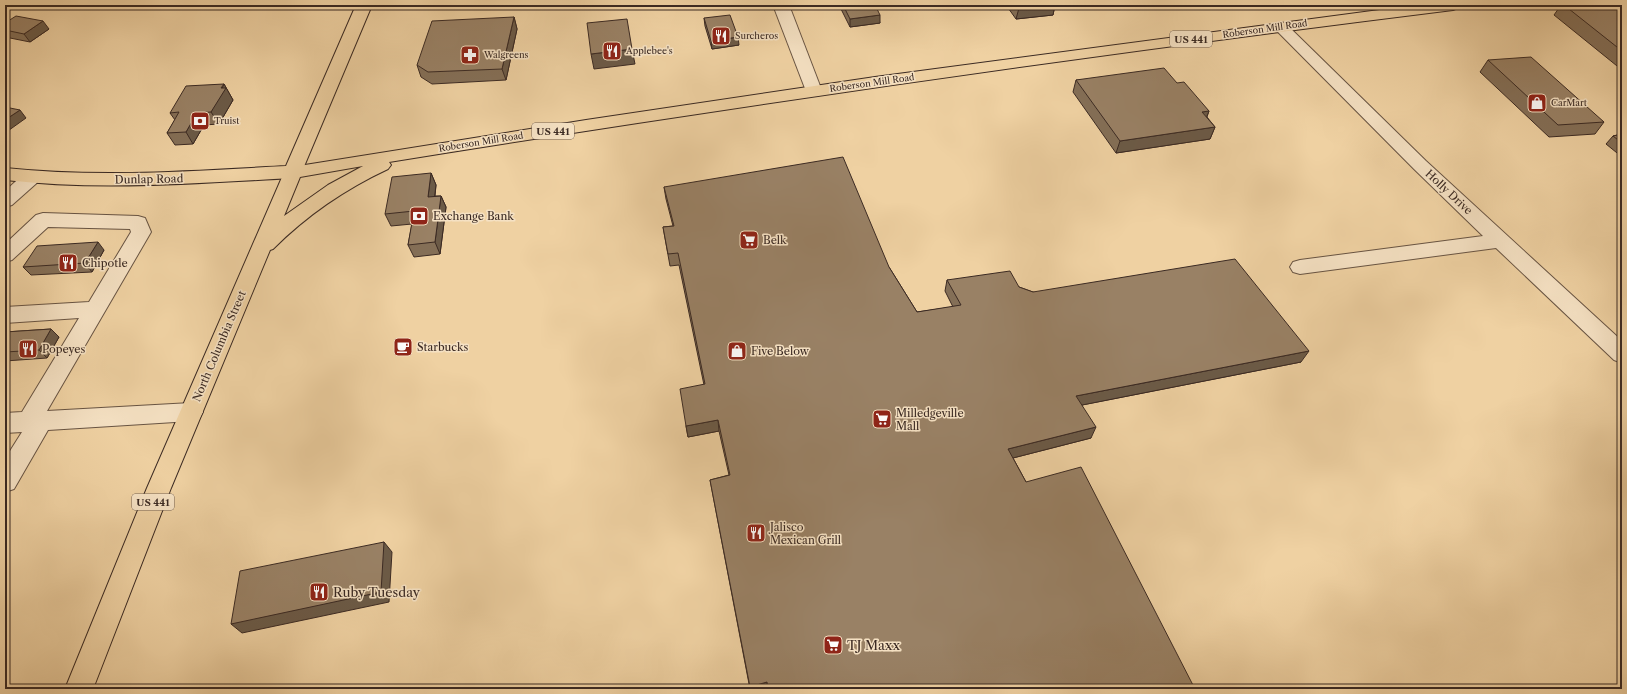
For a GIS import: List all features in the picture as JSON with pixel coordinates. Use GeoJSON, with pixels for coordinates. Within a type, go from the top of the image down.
{"type":"FeatureCollection","features":[{"type":"Feature","properties":{"kind":"main road","name":"North Columbia Street"},"geometry":{"type":"LineString","coordinates":[[79,689],[191,412],[364,5]]}},
{"type":"Feature","properties":{"kind":"main road","name":"Roberson Mill Road"},"geometry":{"type":"LineString","coordinates":[[293,172],[814,91],[1453,5]]}},
{"type":"Feature","properties":{"kind":"main road","name":"US 441"},"geometry":{"type":"LineString","coordinates":[[259,250],[280,228],[330,191],[374,168],[424,151]]}},
{"type":"Feature","properties":{"kind":"main road","name":"Dunlap Road"},"geometry":{"type":"LineString","coordinates":[[5,174],[32,177],[143,180],[293,172]]}},
{"type":"Feature","properties":{"kind":"street"},"geometry":{"type":"LineString","coordinates":[[781,5],[814,91]]}},
{"type":"Feature","properties":{"kind":"street","name":"Holly Drive"},"geometry":{"type":"LineString","coordinates":[[1281,27],[1420,165],[1622,354]]}},
{"type":"Feature","properties":{"kind":"street"},"geometry":{"type":"LineString","coordinates":[[5,201],[32,177]]}},
{"type":"Feature","properties":{"kind":"street"},"geometry":{"type":"LineString","coordinates":[[5,255],[43,220],[138,223],[142,232],[95,309],[35,421],[5,481]]}},
{"type":"Feature","properties":{"kind":"street"},"geometry":{"type":"LineString","coordinates":[[1300,267],[1501,240]]}},
{"type":"Feature","properties":{"kind":"street"},"geometry":{"type":"LineString","coordinates":[[5,315],[95,309]]}},
{"type":"Feature","properties":{"kind":"street"},"geometry":{"type":"LineString","coordinates":[[5,423],[191,412]]}},
{"type":"Feature","properties":{"kind":"building"},"geometry":{"type":"Polygon","coordinates":[[[843,5],[875,5],[880,15],[850,19],[843,5]]]}},
{"type":"Feature","properties":{"kind":"building"},"geometry":{"type":"Polygon","coordinates":[[[1016,5],[1041,5],[1019,8],[1016,5]]]}},
{"type":"Feature","properties":{"kind":"building"},"geometry":{"type":"Polygon","coordinates":[[[1564,5],[1622,5],[1622,51],[1564,5]]]}},
{"type":"Feature","properties":{"kind":"building","name":"Surcheros"},"geometry":{"type":"Polygon","coordinates":[[[730,15],[738,37],[711,41],[704,18],[730,15]]]}},
{"type":"Feature","properties":{"kind":"building"},"geometry":{"type":"Polygon","coordinates":[[[16,16],[43,21],[24,34],[5,30],[5,23],[16,16]]]}},
{"type":"Feature","properties":{"kind":"building","name":"Walgreens"},"geometry":{"type":"Polygon","coordinates":[[[514,17],[502,69],[428,72],[417,65],[432,21],[514,17]]]}},
{"type":"Feature","properties":{"kind":"building"},"geometry":{"type":"Polygon","coordinates":[[[627,19],[632,49],[591,54],[587,23],[627,19]]]}},
{"type":"Feature","properties":{"kind":"building"},"geometry":{"type":"Polygon","coordinates":[[[1531,57],[1604,122],[1558,125],[1488,60],[1531,57]]]}},
{"type":"Feature","properties":{"kind":"building"},"geometry":{"type":"Polygon","coordinates":[[[1164,68],[1177,83],[1184,82],[1209,111],[1202,112],[1215,127],[1120,141],[1076,80],[1164,68]]]}},
{"type":"Feature","properties":{"kind":"building"},"geometry":{"type":"Polygon","coordinates":[[[224,84],[221,88],[226,88],[211,112],[197,113],[186,132],[167,133],[179,112],[170,113],[186,86],[224,84]]]}},
{"type":"Feature","properties":{"kind":"building"},"geometry":{"type":"Polygon","coordinates":[[[5,107],[20,110],[5,120],[5,107]]]}},
{"type":"Feature","properties":{"kind":"building"},"geometry":{"type":"Polygon","coordinates":[[[1622,134],[1622,143],[1613,136],[1622,134]]]}},
{"type":"Feature","properties":{"kind":"building","name":"Milledgeville Mall"},"geometry":{"type":"Polygon","coordinates":[[[843,157],[889,267],[917,312],[961,305],[947,280],[1010,271],[1019,287],[1033,292],[1235,259],[1309,351],[1076,396],[1096,427],[1008,449],[1026,482],[1081,467],[1195,689],[768,689],[767,682],[750,687],[710,480],[730,475],[718,420],[686,426],[680,389],[705,384],[678,253],[668,254],[663,227],[674,226],[664,187],[843,157]]]}},
{"type":"Feature","properties":{"kind":"building","name":"Exchange Bank"},"geometry":{"type":"Polygon","coordinates":[[[431,173],[428,197],[441,196],[435,242],[408,245],[414,211],[385,214],[392,177],[431,173]]]}},
{"type":"Feature","properties":{"kind":"building"},"geometry":{"type":"Polygon","coordinates":[[[98,242],[85,263],[23,267],[37,246],[98,242]]]}},
{"type":"Feature","properties":{"kind":"building"},"geometry":{"type":"Polygon","coordinates":[[[51,329],[39,350],[5,352],[5,332],[51,329]]]}},
{"type":"Feature","properties":{"kind":"building","name":"Ruby Tuesday"},"geometry":{"type":"Polygon","coordinates":[[[384,542],[381,592],[231,624],[240,571],[384,542]]]}},
{"type":"Feature","properties":{"kind":"place","name":"Surcheros"},"geometry":{"type":"Point","coordinates":[721,36]}},
{"type":"Feature","properties":{"kind":"place","name":"Applebee's"},"geometry":{"type":"Point","coordinates":[612,51]}},
{"type":"Feature","properties":{"kind":"place","name":"Walgreens"},"geometry":{"type":"Point","coordinates":[470,55]}},
{"type":"Feature","properties":{"kind":"place","name":"CarMart"},"geometry":{"type":"Point","coordinates":[1537,103]}},
{"type":"Feature","properties":{"kind":"place","name":"Truist"},"geometry":{"type":"Point","coordinates":[200,121]}},
{"type":"Feature","properties":{"kind":"place","name":"Exchange Bank"},"geometry":{"type":"Point","coordinates":[419,216]}},
{"type":"Feature","properties":{"kind":"place","name":"Belk"},"geometry":{"type":"Point","coordinates":[749,240]}},
{"type":"Feature","properties":{"kind":"place","name":"Chipotle"},"geometry":{"type":"Point","coordinates":[68,263]}},
{"type":"Feature","properties":{"kind":"place","name":"Starbucks"},"geometry":{"type":"Point","coordinates":[403,347]}},
{"type":"Feature","properties":{"kind":"place","name":"Popeyes"},"geometry":{"type":"Point","coordinates":[28,349]}},
{"type":"Feature","properties":{"kind":"place","name":"Five Below"},"geometry":{"type":"Point","coordinates":[737,351]}},
{"type":"Feature","properties":{"kind":"place","name":"Milledgeville Mall"},"geometry":{"type":"Point","coordinates":[882,419]}},
{"type":"Feature","properties":{"kind":"place","name":"Jalisco Mexican Grill"},"geometry":{"type":"Point","coordinates":[756,533]}},
{"type":"Feature","properties":{"kind":"place","name":"Ruby Tuesday"},"geometry":{"type":"Point","coordinates":[319,592]}},
{"type":"Feature","properties":{"kind":"place","name":"TJ Maxx"},"geometry":{"type":"Point","coordinates":[833,645]}}]}
